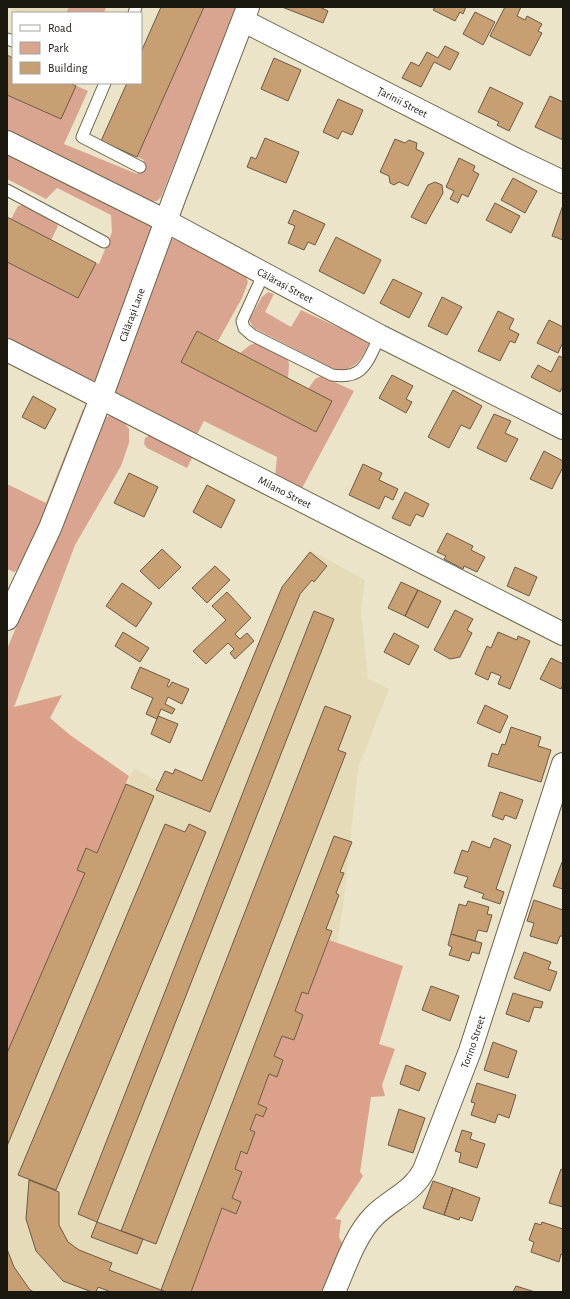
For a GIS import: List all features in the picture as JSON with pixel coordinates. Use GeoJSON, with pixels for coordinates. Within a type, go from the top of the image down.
{"type":"FeatureCollection","features":[{"type":"Feature","properties":{"kind":"street","name":"Țarinii Street"},"geometry":{"type":"LineString","coordinates":[[246,14],[510,157],[563,182]]}},
{"type":"Feature","properties":{"kind":"street","name":"Călărași Lane"},"geometry":{"type":"LineString","coordinates":[[7,619],[50,528],[101,398],[166,221],[246,14]]}},
{"type":"Feature","properties":{"kind":"street","name":"Călărași Street"},"geometry":{"type":"LineString","coordinates":[[7,142],[166,221],[380,336],[563,428]]}},
{"type":"Feature","properties":{"kind":"street","name":"Milano Street"},"geometry":{"type":"LineString","coordinates":[[7,350],[563,634]]}},
{"type":"Feature","properties":{"kind":"street","name":"Torino Street"},"geometry":{"type":"LineString","coordinates":[[334,1292],[350,1254],[373,1217],[413,1185],[424,1170],[470,1051],[563,764]]}},
{"type":"Feature","properties":{"kind":"lane"},"geometry":{"type":"LineString","coordinates":[[105,84],[82,138],[140,167]]}},
{"type":"Feature","properties":{"kind":"lane"},"geometry":{"type":"LineString","coordinates":[[7,190],[104,242]]}},
{"type":"Feature","properties":{"kind":"lane"},"geometry":{"type":"LineString","coordinates":[[264,273],[242,321],[244,328],[252,335],[332,375],[345,377],[356,374],[363,368],[380,336]]}},
{"type":"Feature","properties":{"kind":"shaded area"},"geometry":{"type":"Polygon","coordinates":[[[8,7],[69,7],[66,12],[19,12],[8,7]]]}},
{"type":"Feature","properties":{"kind":"shaded area"},"geometry":{"type":"Polygon","coordinates":[[[312,551],[365,580],[361,611],[368,679],[389,689],[358,768],[344,900],[337,943],[329,940],[308,994],[303,1015],[294,1040],[274,1057],[283,1060],[277,1077],[269,1075],[258,1104],[267,1108],[247,1154],[241,1152],[235,1169],[242,1172],[232,1198],[241,1202],[236,1214],[222,1208],[191,1292],[7,1292],[7,1053],[84,873],[77,870],[86,848],[97,853],[134,768],[160,782],[165,771],[173,774],[175,769],[202,780],[282,587],[312,551]]]}},
{"type":"Feature","properties":{"kind":"shaded area"},"geometry":{"type":"Polygon","coordinates":[[[62,695],[50,718],[70,735],[129,776],[97,853],[87,848],[78,870],[85,873],[7,1053],[7,704],[14,707],[62,695]]]}},
{"type":"Feature","properties":{"kind":"shaded area"},"geometry":{"type":"Polygon","coordinates":[[[329,940],[403,966],[379,1044],[395,1049],[382,1085],[385,1096],[371,1097],[360,1172],[363,1176],[335,1219],[341,1220],[339,1237],[346,1251],[326,1292],[191,1292],[222,1208],[236,1213],[241,1202],[232,1198],[242,1172],[235,1169],[241,1151],[247,1153],[255,1132],[250,1130],[256,1114],[263,1117],[267,1108],[258,1104],[269,1074],[277,1077],[283,1060],[274,1056],[282,1036],[294,1040],[303,1015],[295,1011],[302,992],[308,994],[329,940]]]}},
{"type":"Feature","properties":{"kind":"green space"},"geometry":{"type":"Polygon","coordinates":[[[69,7],[106,7],[104,12],[66,12],[69,7]]]}},
{"type":"Feature","properties":{"kind":"green space"},"geometry":{"type":"Polygon","coordinates":[[[204,7],[237,7],[161,197],[157,201],[147,201],[7,132],[7,95],[61,119],[75,85],[88,91],[64,144],[137,174],[144,160],[137,157],[204,7]]]}},
{"type":"Feature","properties":{"kind":"green space"},"geometry":{"type":"Polygon","coordinates":[[[7,152],[153,225],[99,374],[94,381],[84,378],[7,341],[7,262],[78,298],[96,263],[99,264],[112,232],[111,215],[57,188],[46,199],[7,179],[7,152]]]}},
{"type":"Feature","properties":{"kind":"green space"},"geometry":{"type":"Polygon","coordinates":[[[23,205],[55,222],[58,226],[51,240],[11,219],[18,206],[23,205]]]}},
{"type":"Feature","properties":{"kind":"green space"},"geometry":{"type":"Polygon","coordinates":[[[175,238],[243,270],[248,282],[242,298],[218,341],[197,331],[181,362],[316,432],[331,403],[308,389],[315,379],[321,376],[354,391],[301,490],[275,477],[277,457],[204,421],[195,438],[112,392],[169,240],[175,238]]]}},
{"type":"Feature","properties":{"kind":"green space"},"geometry":{"type":"Polygon","coordinates":[[[268,292],[274,294],[265,312],[291,327],[301,310],[370,342],[361,358],[350,368],[338,371],[254,328],[249,320],[262,297],[268,292]]]}},
{"type":"Feature","properties":{"kind":"green space"},"geometry":{"type":"Polygon","coordinates":[[[256,343],[288,359],[288,378],[240,353],[250,345],[256,343]]]}},
{"type":"Feature","properties":{"kind":"green space"},"geometry":{"type":"Polygon","coordinates":[[[83,409],[87,410],[24,566],[14,572],[7,569],[7,484],[46,503],[83,409]]]}},
{"type":"Feature","properties":{"kind":"green space"},"geometry":{"type":"Polygon","coordinates":[[[110,416],[123,421],[129,429],[129,443],[121,466],[75,545],[14,707],[7,704],[7,649],[104,418],[110,416]]]}},
{"type":"Feature","properties":{"kind":"green space"},"geometry":{"type":"Polygon","coordinates":[[[150,435],[193,456],[187,468],[147,448],[144,444],[145,438],[150,435]]]}},
{"type":"Feature","properties":{"kind":"building"},"geometry":{"type":"Polygon","coordinates":[[[161,7],[204,7],[137,157],[101,141],[127,84],[142,84],[142,50],[161,7]]]}},
{"type":"Feature","properties":{"kind":"building"},"geometry":{"type":"Polygon","coordinates":[[[282,7],[320,7],[328,11],[323,23],[282,7]]]}},
{"type":"Feature","properties":{"kind":"building"},"geometry":{"type":"Polygon","coordinates":[[[435,7],[466,7],[463,14],[460,12],[455,21],[433,10],[435,7]]]}},
{"type":"Feature","properties":{"kind":"building"},"geometry":{"type":"Polygon","coordinates":[[[505,7],[521,7],[517,16],[525,20],[527,16],[542,24],[538,31],[542,33],[530,56],[490,36],[505,7]]]}},
{"type":"Feature","properties":{"kind":"building"},"geometry":{"type":"Polygon","coordinates":[[[475,12],[495,22],[483,45],[463,34],[475,12]]]}},
{"type":"Feature","properties":{"kind":"building"},"geometry":{"type":"Polygon","coordinates":[[[445,46],[459,53],[450,70],[434,62],[421,87],[402,78],[411,62],[419,66],[427,52],[438,58],[445,46]]]}},
{"type":"Feature","properties":{"kind":"building"},"geometry":{"type":"Polygon","coordinates":[[[7,55],[12,58],[12,84],[72,84],[76,86],[61,119],[7,95],[7,55]]]}},
{"type":"Feature","properties":{"kind":"building"},"geometry":{"type":"Polygon","coordinates":[[[274,58],[301,70],[288,101],[261,89],[274,58]]]}},
{"type":"Feature","properties":{"kind":"building"},"geometry":{"type":"Polygon","coordinates":[[[490,87],[523,103],[509,131],[497,125],[499,122],[478,112],[490,87]]]}},
{"type":"Feature","properties":{"kind":"building"},"geometry":{"type":"Polygon","coordinates":[[[550,96],[563,102],[563,140],[535,127],[550,96]]]}},
{"type":"Feature","properties":{"kind":"building"},"geometry":{"type":"Polygon","coordinates":[[[338,99],[363,110],[352,135],[342,131],[338,139],[323,132],[338,99]]]}},
{"type":"Feature","properties":{"kind":"building"},"geometry":{"type":"Polygon","coordinates":[[[265,138],[299,152],[286,183],[247,167],[251,157],[256,159],[265,138]]]}},
{"type":"Feature","properties":{"kind":"building"},"geometry":{"type":"Polygon","coordinates":[[[395,139],[405,143],[409,140],[417,143],[416,149],[424,153],[408,186],[399,182],[394,185],[390,183],[389,176],[380,172],[395,139]]]}},
{"type":"Feature","properties":{"kind":"building"},"geometry":{"type":"Polygon","coordinates":[[[459,158],[475,166],[473,171],[479,174],[468,197],[462,194],[458,203],[450,199],[454,191],[446,187],[459,158]]]}},
{"type":"Feature","properties":{"kind":"building"},"geometry":{"type":"Polygon","coordinates":[[[513,178],[537,191],[525,213],[501,200],[513,178]]]}},
{"type":"Feature","properties":{"kind":"building"},"geometry":{"type":"Polygon","coordinates":[[[435,182],[442,185],[443,193],[426,224],[411,217],[428,185],[435,182]]]}},
{"type":"Feature","properties":{"kind":"building"},"geometry":{"type":"Polygon","coordinates":[[[495,203],[520,216],[511,233],[486,220],[495,203]]]}},
{"type":"Feature","properties":{"kind":"building"},"geometry":{"type":"Polygon","coordinates":[[[563,205],[563,240],[552,236],[563,205]]]}},
{"type":"Feature","properties":{"kind":"building"},"geometry":{"type":"Polygon","coordinates":[[[294,210],[325,224],[315,245],[308,242],[304,250],[288,243],[295,226],[288,223],[294,210]]]}},
{"type":"Feature","properties":{"kind":"building"},"geometry":{"type":"Polygon","coordinates":[[[7,217],[96,263],[78,298],[7,262],[7,217]]]}},
{"type":"Feature","properties":{"kind":"building"},"geometry":{"type":"Polygon","coordinates":[[[336,237],[381,260],[364,294],[319,271],[336,237]]]}},
{"type":"Feature","properties":{"kind":"building"},"geometry":{"type":"Polygon","coordinates":[[[393,279],[422,293],[409,318],[380,303],[393,279]]]}},
{"type":"Feature","properties":{"kind":"building"},"geometry":{"type":"Polygon","coordinates":[[[442,297],[462,307],[447,335],[428,326],[442,297]]]}},
{"type":"Feature","properties":{"kind":"building"},"geometry":{"type":"Polygon","coordinates":[[[498,311],[514,319],[509,329],[519,334],[515,343],[510,341],[500,361],[478,351],[498,311]]]}},
{"type":"Feature","properties":{"kind":"building"},"geometry":{"type":"Polygon","coordinates":[[[549,320],[563,327],[563,342],[558,353],[537,343],[549,320]]]}},
{"type":"Feature","properties":{"kind":"building"},"geometry":{"type":"Polygon","coordinates":[[[197,331],[332,401],[316,432],[181,362],[197,331]]]}},
{"type":"Feature","properties":{"kind":"building"},"geometry":{"type":"Polygon","coordinates":[[[559,356],[563,358],[563,386],[560,392],[531,377],[538,365],[551,372],[559,356]]]}},
{"type":"Feature","properties":{"kind":"building"},"geometry":{"type":"Polygon","coordinates":[[[392,375],[413,386],[406,399],[412,402],[406,413],[379,398],[392,375]]]}},
{"type":"Feature","properties":{"kind":"building"},"geometry":{"type":"Polygon","coordinates":[[[453,390],[482,406],[470,429],[461,425],[449,448],[428,437],[453,390]]]}},
{"type":"Feature","properties":{"kind":"building"},"geometry":{"type":"Polygon","coordinates":[[[33,396],[56,409],[45,429],[22,417],[33,396]]]}},
{"type":"Feature","properties":{"kind":"building"},"geometry":{"type":"Polygon","coordinates":[[[494,414],[511,421],[505,433],[518,439],[506,462],[477,448],[494,414]]]}},
{"type":"Feature","properties":{"kind":"building"},"geometry":{"type":"Polygon","coordinates":[[[544,451],[563,461],[563,467],[552,489],[530,479],[544,451]]]}},
{"type":"Feature","properties":{"kind":"building"},"geometry":{"type":"Polygon","coordinates":[[[363,464],[382,473],[379,480],[398,489],[393,500],[385,496],[379,509],[349,495],[363,464]]]}},
{"type":"Feature","properties":{"kind":"building"},"geometry":{"type":"Polygon","coordinates":[[[129,473],[158,487],[144,517],[114,503],[129,473]]]}},
{"type":"Feature","properties":{"kind":"building"},"geometry":{"type":"Polygon","coordinates":[[[207,485],[235,500],[221,528],[193,512],[207,485]]]}},
{"type":"Feature","properties":{"kind":"building"},"geometry":{"type":"Polygon","coordinates":[[[405,492],[429,504],[423,517],[416,514],[410,526],[392,518],[405,492]]]}},
{"type":"Feature","properties":{"kind":"building"},"geometry":{"type":"Polygon","coordinates":[[[447,533],[473,546],[471,550],[485,557],[477,572],[464,566],[463,569],[444,559],[446,556],[437,552],[447,533]]]}},
{"type":"Feature","properties":{"kind":"building"},"geometry":{"type":"Polygon","coordinates":[[[162,549],[181,567],[159,589],[140,571],[162,549]]]}},
{"type":"Feature","properties":{"kind":"building"},"geometry":{"type":"Polygon","coordinates":[[[310,552],[327,566],[314,582],[312,580],[300,594],[210,812],[156,790],[165,771],[173,774],[175,769],[202,781],[282,587],[310,552]]]}},
{"type":"Feature","properties":{"kind":"building"},"geometry":{"type":"Polygon","coordinates":[[[215,566],[230,580],[207,603],[192,588],[215,566]]]}},
{"type":"Feature","properties":{"kind":"building"},"geometry":{"type":"Polygon","coordinates":[[[515,567],[537,577],[529,596],[507,586],[515,567]]]}},
{"type":"Feature","properties":{"kind":"building"},"geometry":{"type":"Polygon","coordinates":[[[401,582],[418,590],[405,616],[388,608],[401,582]]]}},
{"type":"Feature","properties":{"kind":"building"},"geometry":{"type":"Polygon","coordinates":[[[122,583],[152,603],[136,627],[106,606],[122,583]]]}},
{"type":"Feature","properties":{"kind":"building"},"geometry":{"type":"Polygon","coordinates":[[[418,590],[441,601],[428,628],[405,616],[418,590]]]}},
{"type":"Feature","properties":{"kind":"building"},"geometry":{"type":"Polygon","coordinates":[[[227,592],[251,618],[235,634],[240,639],[247,633],[254,641],[235,659],[230,653],[234,649],[228,643],[206,664],[193,651],[226,620],[212,606],[227,592]]]}},
{"type":"Feature","properties":{"kind":"building"},"geometry":{"type":"Polygon","coordinates":[[[455,610],[473,619],[467,630],[472,633],[460,657],[450,659],[434,650],[455,610]]]}},
{"type":"Feature","properties":{"kind":"building"},"geometry":{"type":"Polygon","coordinates":[[[314,611],[334,619],[97,1222],[78,1214],[314,611]]]}},
{"type":"Feature","properties":{"kind":"building"},"geometry":{"type":"Polygon","coordinates":[[[123,632],[149,648],[140,662],[115,646],[123,632]]]}},
{"type":"Feature","properties":{"kind":"building"},"geometry":{"type":"Polygon","coordinates":[[[498,632],[517,640],[518,636],[530,641],[510,689],[498,684],[501,676],[491,672],[488,680],[475,674],[487,646],[491,648],[498,632]]]}},
{"type":"Feature","properties":{"kind":"building"},"geometry":{"type":"Polygon","coordinates":[[[394,633],[419,646],[409,665],[384,652],[394,633]]]}},
{"type":"Feature","properties":{"kind":"building"},"geometry":{"type":"Polygon","coordinates":[[[551,658],[563,664],[563,685],[561,689],[540,679],[551,658]]]}},
{"type":"Feature","properties":{"kind":"building"},"geometry":{"type":"Polygon","coordinates":[[[140,667],[170,680],[167,686],[169,687],[172,682],[189,689],[182,704],[168,697],[165,704],[175,709],[172,714],[161,709],[157,719],[146,714],[153,698],[131,688],[140,667]]]}},
{"type":"Feature","properties":{"kind":"building"},"geometry":{"type":"Polygon","coordinates":[[[485,705],[508,716],[500,733],[477,723],[485,705]]]}},
{"type":"Feature","properties":{"kind":"building"},"geometry":{"type":"Polygon","coordinates":[[[325,706],[351,716],[338,750],[346,753],[156,1244],[121,1231],[325,706]]]}},
{"type":"Feature","properties":{"kind":"building"},"geometry":{"type":"Polygon","coordinates":[[[158,716],[178,724],[170,743],[151,734],[158,716]]]}},
{"type":"Feature","properties":{"kind":"building"},"geometry":{"type":"Polygon","coordinates":[[[511,727],[541,737],[538,746],[551,750],[541,782],[488,766],[492,753],[498,755],[502,744],[505,745],[511,727]]]}},
{"type":"Feature","properties":{"kind":"building"},"geometry":{"type":"Polygon","coordinates":[[[126,784],[154,796],[7,1146],[7,1053],[85,873],[77,870],[86,848],[97,853],[126,784]]]}},
{"type":"Feature","properties":{"kind":"building"},"geometry":{"type":"Polygon","coordinates":[[[500,792],[523,800],[516,819],[505,815],[503,820],[492,816],[500,792]]]}},
{"type":"Feature","properties":{"kind":"building"},"geometry":{"type":"Polygon","coordinates":[[[165,824],[185,832],[189,824],[206,832],[56,1190],[18,1175],[165,824]]]}},
{"type":"Feature","properties":{"kind":"building"},"geometry":{"type":"Polygon","coordinates":[[[334,836],[352,842],[340,872],[344,873],[336,893],[339,895],[326,929],[332,931],[308,994],[302,992],[295,1011],[303,1015],[294,1040],[282,1036],[274,1056],[283,1060],[277,1077],[269,1074],[258,1104],[267,1108],[263,1117],[256,1114],[250,1130],[255,1132],[247,1154],[241,1151],[235,1169],[242,1172],[232,1198],[241,1202],[236,1214],[222,1208],[191,1292],[166,1292],[161,1290],[334,836]]]}},
{"type":"Feature","properties":{"kind":"building"},"geometry":{"type":"Polygon","coordinates":[[[494,838],[511,845],[496,889],[504,892],[500,904],[482,898],[484,894],[464,887],[468,877],[454,873],[462,850],[468,852],[472,841],[490,848],[494,838]]]}},
{"type":"Feature","properties":{"kind":"building"},"geometry":{"type":"Polygon","coordinates":[[[563,862],[563,889],[553,886],[563,862]]]}},
{"type":"Feature","properties":{"kind":"building"},"geometry":{"type":"Polygon","coordinates":[[[534,900],[563,910],[563,936],[560,936],[557,944],[530,936],[534,923],[527,921],[534,900]]]}},
{"type":"Feature","properties":{"kind":"building"},"geometry":{"type":"Polygon","coordinates":[[[468,901],[489,907],[487,914],[492,915],[487,932],[478,930],[475,941],[451,934],[459,904],[466,906],[468,901]]]}},
{"type":"Feature","properties":{"kind":"building"},"geometry":{"type":"Polygon","coordinates":[[[451,934],[482,943],[479,954],[472,952],[469,961],[449,955],[452,947],[448,945],[451,934]]]}},
{"type":"Feature","properties":{"kind":"building"},"geometry":{"type":"Polygon","coordinates":[[[524,952],[551,962],[548,969],[557,972],[550,991],[514,978],[524,952]]]}},
{"type":"Feature","properties":{"kind":"building"},"geometry":{"type":"Polygon","coordinates":[[[431,986],[459,996],[450,1021],[422,1010],[431,986]]]}},
{"type":"Feature","properties":{"kind":"building"},"geometry":{"type":"Polygon","coordinates":[[[513,993],[543,1002],[541,1008],[534,1007],[529,1022],[506,1014],[513,993]]]}},
{"type":"Feature","properties":{"kind":"building"},"geometry":{"type":"Polygon","coordinates":[[[493,1042],[517,1051],[508,1078],[484,1070],[493,1042]]]}},
{"type":"Feature","properties":{"kind":"building"},"geometry":{"type":"Polygon","coordinates":[[[406,1065],[426,1073],[419,1091],[400,1084],[406,1065]]]}},
{"type":"Feature","properties":{"kind":"building"},"geometry":{"type":"Polygon","coordinates":[[[477,1083],[516,1095],[509,1118],[498,1114],[495,1123],[471,1115],[475,1103],[471,1102],[477,1083]]]}},
{"type":"Feature","properties":{"kind":"building"},"geometry":{"type":"Polygon","coordinates":[[[399,1109],[425,1118],[413,1153],[388,1145],[399,1109]]]}},
{"type":"Feature","properties":{"kind":"building"},"geometry":{"type":"Polygon","coordinates":[[[462,1130],[472,1133],[470,1139],[485,1144],[477,1168],[459,1162],[461,1153],[455,1151],[462,1130]]]}},
{"type":"Feature","properties":{"kind":"building"},"geometry":{"type":"Polygon","coordinates":[[[561,1169],[563,1170],[563,1207],[549,1203],[561,1169]]]}},
{"type":"Feature","properties":{"kind":"building"},"geometry":{"type":"Polygon","coordinates":[[[29,1180],[59,1192],[59,1225],[68,1242],[79,1250],[112,1263],[109,1270],[166,1292],[111,1292],[98,1287],[96,1292],[92,1292],[63,1281],[36,1251],[26,1219],[29,1180]]]}},
{"type":"Feature","properties":{"kind":"building"},"geometry":{"type":"Polygon","coordinates":[[[433,1181],[453,1188],[444,1215],[423,1208],[433,1181]]]}},
{"type":"Feature","properties":{"kind":"building"},"geometry":{"type":"Polygon","coordinates":[[[453,1188],[480,1198],[472,1221],[460,1217],[459,1220],[444,1215],[453,1188]]]}},
{"type":"Feature","properties":{"kind":"building"},"geometry":{"type":"Polygon","coordinates":[[[97,1222],[143,1239],[137,1254],[91,1237],[97,1222]]]}},
{"type":"Feature","properties":{"kind":"building"},"geometry":{"type":"Polygon","coordinates":[[[542,1222],[563,1229],[563,1255],[561,1254],[559,1262],[531,1252],[534,1242],[529,1240],[535,1223],[541,1225],[542,1222]]]}},
{"type":"Feature","properties":{"kind":"building"},"geometry":{"type":"Polygon","coordinates":[[[7,1249],[14,1267],[30,1290],[34,1292],[7,1292],[7,1249]]]}},
{"type":"Feature","properties":{"kind":"building"},"geometry":{"type":"Polygon","coordinates":[[[516,1286],[535,1292],[513,1292],[516,1286]]]}}]}
